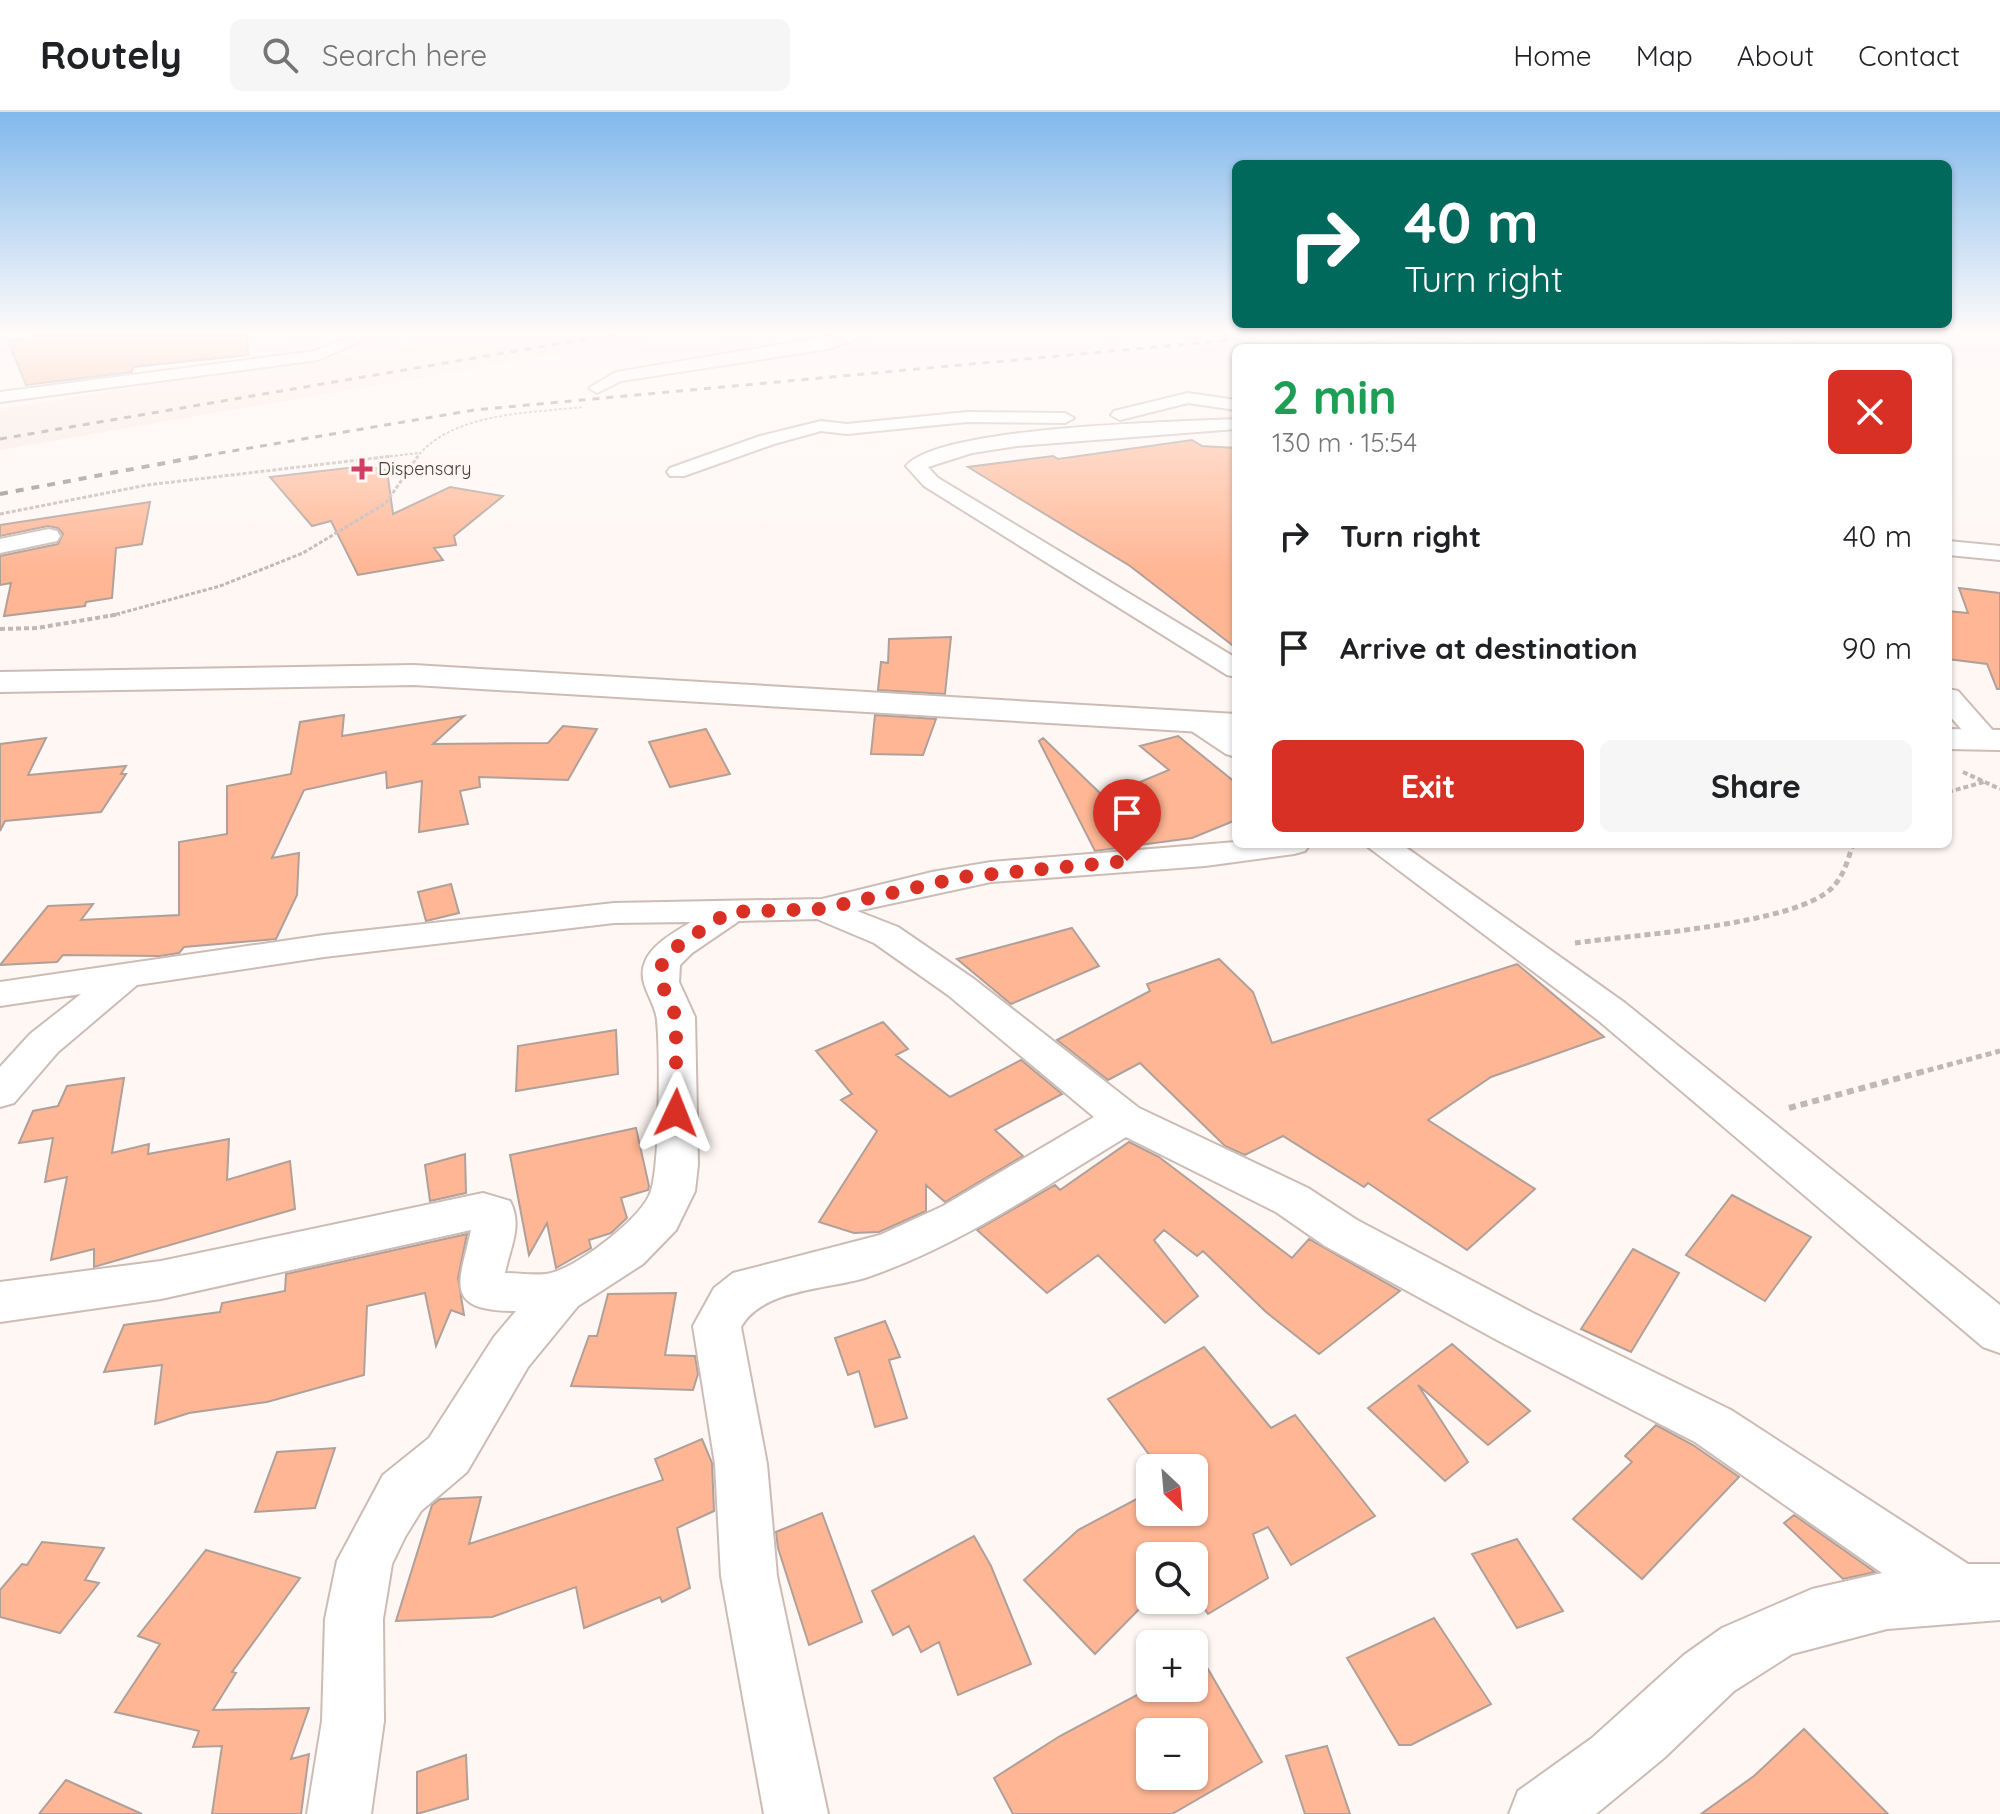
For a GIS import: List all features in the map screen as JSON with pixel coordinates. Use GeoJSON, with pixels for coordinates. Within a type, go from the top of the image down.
{"type":"FeatureCollection","features":[{"type":"Feature","properties":{"kind":"street"},"geometry":{"type":"LineString","coordinates":[[677,472],[767,440],[821,426],[847,429],[967,417],[1127,412]]}},
{"type":"Feature","properties":{"kind":"street"},"geometry":{"type":"LineString","coordinates":[[1232,424],[1062,435],[944,453],[923,459],[916,466],[931,482],[1232,662]]}},
{"type":"Feature","properties":{"kind":"street"},"geometry":{"type":"LineString","coordinates":[[0,546],[49,536]]}},
{"type":"Feature","properties":{"kind":"street"},"geometry":{"type":"LineString","coordinates":[[1952,548],[1991,553],[2000,575]]}},
{"type":"Feature","properties":{"kind":"street"},"geometry":{"type":"LineString","coordinates":[[0,682],[414,675],[1232,724]]}},
{"type":"Feature","properties":{"kind":"street"},"geometry":{"type":"LineString","coordinates":[[1952,701],[1993,740],[1954,755]]}},
{"type":"Feature","properties":{"kind":"street"},"geometry":{"type":"LineString","coordinates":[[1194,720],[1232,745]]}},
{"type":"Feature","properties":{"kind":"street"},"geometry":{"type":"LineString","coordinates":[[0,994],[125,978],[324,946],[614,913],[822,909],[932,882],[991,872],[1205,856],[1264,848]]}},
{"type":"Feature","properties":{"kind":"street"},"geometry":{"type":"LineString","coordinates":[[1386,848],[1612,1012],[2000,1333]]}},
{"type":"Feature","properties":{"kind":"street"},"geometry":{"type":"LineString","coordinates":[[822,909],[898,944],[961,987],[1124,1118],[1292,1200],[1341,1233],[1500,1319],[1713,1426],[1980,1592]]}},
{"type":"Feature","properties":{"kind":"street"},"geometry":{"type":"LineString","coordinates":[[339,1814],[353,1721],[354,1619],[365,1561],[402,1493],[448,1455],[511,1352],[561,1292],[627,1251],[660,1218],[673,1191],[677,1165],[676,1017],[661,982],[662,963],[679,945],[729,912]]}},
{"type":"Feature","properties":{"kind":"street"},"geometry":{"type":"LineString","coordinates":[[0,1093],[44,1043],[125,978]]}},
{"type":"Feature","properties":{"kind":"street"},"geometry":{"type":"LineString","coordinates":[[796,1814],[749,1576],[741,1464],[717,1326],[731,1302],[750,1287],[856,1262],[896,1248],[959,1218],[1124,1118]]}},
{"type":"Feature","properties":{"kind":"street"},"geometry":{"type":"LineString","coordinates":[[0,1302],[134,1286],[483,1210],[494,1213],[496,1224],[481,1267],[481,1283],[491,1292],[561,1292]]}},
{"type":"Feature","properties":{"kind":"street"},"geometry":{"type":"LineString","coordinates":[[1541,1814],[1653,1727],[1714,1669],[1769,1634],[1834,1611],[1980,1592]]}},
{"type":"Feature","properties":{"kind":"path"},"geometry":{"type":"LineString","coordinates":[[0,514],[147,485],[420,453],[455,431],[547,412]]}},
{"type":"Feature","properties":{"kind":"path"},"geometry":{"type":"LineString","coordinates":[[0,629],[85,621],[267,569],[334,537],[392,498],[420,453]]}},
{"type":"Feature","properties":{"kind":"path"},"geometry":{"type":"LineString","coordinates":[[1954,755],[1985,782],[2000,789]]}},
{"type":"Feature","properties":{"kind":"path"},"geometry":{"type":"LineString","coordinates":[[1952,791],[1985,782]]}},
{"type":"Feature","properties":{"kind":"path"},"geometry":{"type":"LineString","coordinates":[[1525,949],[1685,928],[1789,908],[1827,893],[1844,875],[1852,848]]}},
{"type":"Feature","properties":{"kind":"path"},"geometry":{"type":"LineString","coordinates":[[1746,1120],[2000,1051]]}},
{"type":"Feature","properties":{"kind":"shaded area"},"geometry":{"type":"Polygon","coordinates":[[[0,412],[219,412],[0,450],[0,412]]]}},
{"type":"Feature","properties":{"kind":"building"},"geometry":{"type":"Polygon","coordinates":[[[1192,440],[1202,446],[1232,448],[1232,645],[1130,566],[968,467],[1053,456],[1058,459],[1192,440]]]}},
{"type":"Feature","properties":{"kind":"building"},"geometry":{"type":"Polygon","coordinates":[[[365,466],[387,470],[393,514],[450,487],[503,496],[454,536],[456,545],[434,548],[443,560],[358,575],[331,521],[312,526],[270,477],[365,466]]]}},
{"type":"Feature","properties":{"kind":"building"},"geometry":{"type":"Polygon","coordinates":[[[150,502],[142,544],[116,548],[112,598],[86,602],[85,606],[4,616],[11,583],[0,585],[0,556],[58,544],[63,534],[58,528],[48,526],[0,536],[0,525],[150,502]]]}},
{"type":"Feature","properties":{"kind":"building"},"geometry":{"type":"Polygon","coordinates":[[[1959,588],[2000,593],[2000,689],[1997,689],[1987,664],[1952,660],[1952,611],[1968,613],[1959,588]]]}},
{"type":"Feature","properties":{"kind":"building"},"geometry":{"type":"Polygon","coordinates":[[[951,637],[945,694],[878,690],[881,662],[888,663],[889,639],[951,637]]]}},
{"type":"Feature","properties":{"kind":"building"},"geometry":{"type":"Polygon","coordinates":[[[344,715],[342,736],[464,716],[433,744],[548,743],[563,726],[597,729],[568,780],[479,777],[480,787],[460,791],[468,824],[419,832],[422,781],[387,788],[386,772],[304,790],[272,858],[299,853],[297,895],[276,939],[184,947],[179,953],[160,956],[63,955],[57,962],[0,965],[48,906],[93,904],[81,920],[179,915],[179,842],[227,834],[227,786],[291,774],[300,722],[344,715]]]}},
{"type":"Feature","properties":{"kind":"building"},"geometry":{"type":"Polygon","coordinates":[[[875,715],[936,719],[923,755],[871,754],[875,715]]]}},
{"type":"Feature","properties":{"kind":"building"},"geometry":{"type":"Polygon","coordinates":[[[706,729],[730,774],[670,787],[649,742],[706,729]]]}},
{"type":"Feature","properties":{"kind":"building"},"geometry":{"type":"Polygon","coordinates":[[[1178,736],[1232,780],[1232,822],[1192,838],[1095,851],[1039,741],[1043,738],[1104,797],[1169,770],[1140,746],[1178,736]]]}},
{"type":"Feature","properties":{"kind":"building"},"geometry":{"type":"Polygon","coordinates":[[[46,738],[28,775],[126,766],[121,774],[126,774],[101,812],[5,821],[0,831],[0,744],[46,738]]]}},
{"type":"Feature","properties":{"kind":"building"},"geometry":{"type":"Polygon","coordinates":[[[451,884],[459,913],[426,921],[418,892],[451,884]]]}},
{"type":"Feature","properties":{"kind":"building"},"geometry":{"type":"Polygon","coordinates":[[[1072,928],[1099,966],[1011,1004],[957,959],[1072,928]]]}},
{"type":"Feature","properties":{"kind":"building"},"geometry":{"type":"Polygon","coordinates":[[[1219,959],[1253,992],[1272,1043],[1517,964],[1604,1037],[1491,1077],[1428,1120],[1535,1189],[1467,1250],[1368,1183],[1364,1187],[1283,1136],[1245,1155],[1225,1146],[1140,1063],[1108,1080],[1057,1040],[1150,991],[1147,984],[1219,959]]]}},
{"type":"Feature","properties":{"kind":"building"},"geometry":{"type":"Polygon","coordinates":[[[883,1022],[908,1049],[896,1055],[950,1097],[1021,1060],[1062,1094],[995,1130],[1023,1156],[945,1202],[926,1185],[926,1211],[879,1232],[854,1233],[819,1222],[877,1131],[841,1100],[852,1094],[816,1051],[883,1022]]]}},
{"type":"Feature","properties":{"kind":"building"},"geometry":{"type":"Polygon","coordinates":[[[616,1030],[618,1074],[516,1091],[518,1046],[616,1030]]]}},
{"type":"Feature","properties":{"kind":"building"},"geometry":{"type":"Polygon","coordinates":[[[124,1078],[112,1153],[149,1144],[148,1154],[229,1139],[227,1180],[290,1161],[295,1209],[94,1267],[94,1249],[51,1260],[67,1177],[45,1182],[53,1138],[19,1143],[33,1111],[58,1106],[67,1086],[124,1078]]]}},
{"type":"Feature","properties":{"kind":"building"},"geometry":{"type":"Polygon","coordinates":[[[636,1128],[649,1186],[648,1190],[621,1198],[627,1218],[611,1233],[589,1240],[591,1248],[556,1268],[547,1223],[529,1255],[510,1155],[636,1128]]]}},
{"type":"Feature","properties":{"kind":"building"},"geometry":{"type":"Polygon","coordinates":[[[1129,1142],[1159,1157],[1292,1258],[1309,1239],[1400,1291],[1319,1354],[1266,1312],[1203,1251],[1197,1256],[1164,1230],[1154,1240],[1198,1296],[1165,1323],[1098,1255],[1047,1293],[977,1230],[1055,1185],[1060,1190],[1129,1142]]]}},
{"type":"Feature","properties":{"kind":"building"},"geometry":{"type":"Polygon","coordinates":[[[465,1154],[466,1193],[430,1201],[425,1165],[465,1154]]]}},
{"type":"Feature","properties":{"kind":"building"},"geometry":{"type":"Polygon","coordinates":[[[1732,1195],[1811,1237],[1765,1301],[1686,1255],[1732,1195]]]}},
{"type":"Feature","properties":{"kind":"building"},"geometry":{"type":"Polygon","coordinates":[[[467,1234],[458,1278],[464,1315],[451,1310],[436,1346],[425,1293],[367,1306],[364,1375],[267,1402],[189,1413],[155,1424],[162,1365],[104,1372],[124,1325],[220,1312],[222,1303],[285,1291],[286,1274],[467,1234]]]}},
{"type":"Feature","properties":{"kind":"building"},"geometry":{"type":"Polygon","coordinates":[[[1633,1249],[1679,1273],[1631,1352],[1581,1329],[1633,1249]]]}},
{"type":"Feature","properties":{"kind":"building"},"geometry":{"type":"Polygon","coordinates":[[[676,1293],[665,1355],[695,1356],[698,1374],[693,1390],[571,1386],[589,1336],[597,1336],[608,1294],[676,1293]]]}},
{"type":"Feature","properties":{"kind":"building"},"geometry":{"type":"Polygon","coordinates":[[[885,1321],[900,1357],[889,1360],[907,1418],[875,1427],[859,1371],[848,1375],[835,1338],[885,1321]]]}},
{"type":"Feature","properties":{"kind":"building"},"geometry":{"type":"Polygon","coordinates":[[[1452,1344],[1530,1411],[1488,1445],[1418,1385],[1468,1462],[1445,1481],[1368,1408],[1452,1344]]]}},
{"type":"Feature","properties":{"kind":"building"},"geometry":{"type":"Polygon","coordinates":[[[1204,1347],[1271,1428],[1295,1415],[1375,1516],[1291,1565],[1268,1527],[1253,1534],[1268,1578],[1208,1614],[1208,1542],[1136,1542],[1136,1612],[1095,1654],[1024,1580],[1078,1530],[1136,1499],[1136,1526],[1208,1526],[1208,1454],[1149,1454],[1108,1399],[1204,1347]]]}},
{"type":"Feature","properties":{"kind":"building"},"geometry":{"type":"Polygon","coordinates":[[[1656,1425],[1693,1445],[1739,1477],[1642,1579],[1573,1519],[1632,1462],[1625,1456],[1656,1425]]]}},
{"type":"Feature","properties":{"kind":"building"},"geometry":{"type":"Polygon","coordinates":[[[702,1439],[712,1463],[714,1511],[677,1528],[690,1588],[662,1602],[660,1597],[584,1628],[576,1587],[492,1617],[396,1621],[432,1505],[440,1499],[481,1497],[469,1544],[663,1480],[655,1459],[702,1439]]]}},
{"type":"Feature","properties":{"kind":"building"},"geometry":{"type":"Polygon","coordinates":[[[335,1448],[315,1508],[255,1512],[277,1452],[335,1448]]]}},
{"type":"Feature","properties":{"kind":"building"},"geometry":{"type":"Polygon","coordinates":[[[822,1513],[862,1622],[809,1645],[778,1548],[776,1532],[822,1513]]]}},
{"type":"Feature","properties":{"kind":"building"},"geometry":{"type":"Polygon","coordinates":[[[1794,1515],[1875,1572],[1843,1579],[1784,1523],[1794,1515]]]}},
{"type":"Feature","properties":{"kind":"building"},"geometry":{"type":"Polygon","coordinates":[[[974,1536],[991,1566],[1031,1664],[958,1695],[939,1642],[921,1652],[909,1626],[893,1635],[872,1591],[974,1536]]]}},
{"type":"Feature","properties":{"kind":"building"},"geometry":{"type":"Polygon","coordinates":[[[1517,1539],[1563,1611],[1517,1628],[1472,1554],[1517,1539]]]}},
{"type":"Feature","properties":{"kind":"building"},"geometry":{"type":"Polygon","coordinates":[[[42,1542],[104,1548],[85,1580],[99,1583],[60,1633],[0,1617],[0,1590],[22,1564],[27,1565],[42,1542]]]}},
{"type":"Feature","properties":{"kind":"building"},"geometry":{"type":"Polygon","coordinates":[[[206,1550],[300,1578],[232,1672],[236,1673],[213,1710],[309,1708],[291,1759],[309,1754],[301,1814],[212,1814],[222,1746],[193,1747],[199,1731],[115,1712],[160,1644],[138,1636],[206,1550]]]}},
{"type":"Feature","properties":{"kind":"building"},"geometry":{"type":"Polygon","coordinates":[[[1434,1618],[1491,1704],[1411,1745],[1399,1745],[1347,1658],[1434,1618]]]}},
{"type":"Feature","properties":{"kind":"building"},"geometry":{"type":"Polygon","coordinates":[[[1208,1669],[1262,1762],[1172,1814],[1013,1814],[994,1778],[1060,1736],[1136,1695],[1136,1702],[1208,1702],[1208,1669]]]}},
{"type":"Feature","properties":{"kind":"building"},"geometry":{"type":"Polygon","coordinates":[[[1804,1729],[1888,1814],[1701,1814],[1754,1776],[1804,1729]]]}},
{"type":"Feature","properties":{"kind":"building"},"geometry":{"type":"Polygon","coordinates":[[[1327,1746],[1350,1814],[1305,1814],[1286,1756],[1327,1746]]]}},
{"type":"Feature","properties":{"kind":"building"},"geometry":{"type":"Polygon","coordinates":[[[466,1755],[468,1799],[417,1814],[417,1772],[466,1755]]]}},
{"type":"Feature","properties":{"kind":"building"},"geometry":{"type":"Polygon","coordinates":[[[66,1780],[142,1814],[39,1814],[66,1780]]]}},
{"type":"Feature","properties":{"kind":"railway"},"geometry":{"type":"LineString","coordinates":[[0,439],[156,412]]}},
{"type":"Feature","properties":{"kind":"railway"},"geometry":{"type":"LineString","coordinates":[[195,457],[460,412]]}},
{"type":"Feature","properties":{"kind":"railway"},"geometry":{"type":"LineString","coordinates":[[195,457],[202,456]]}},
{"type":"Feature","properties":{"kind":"railway"},"geometry":{"type":"LineString","coordinates":[[0,494],[195,457]]}},
{"type":"Feature","properties":{"kind":"place","name":"Dispensary"},"geometry":{"type":"Point","coordinates":[362,469]}},
{"type":"Feature","properties":{"kind":"route"},"geometry":{"type":"LineString","coordinates":[[676,1113],[676,1017],[661,982],[662,963],[679,945],[729,912],[822,909],[932,882],[991,872],[1127,861]]}}]}
